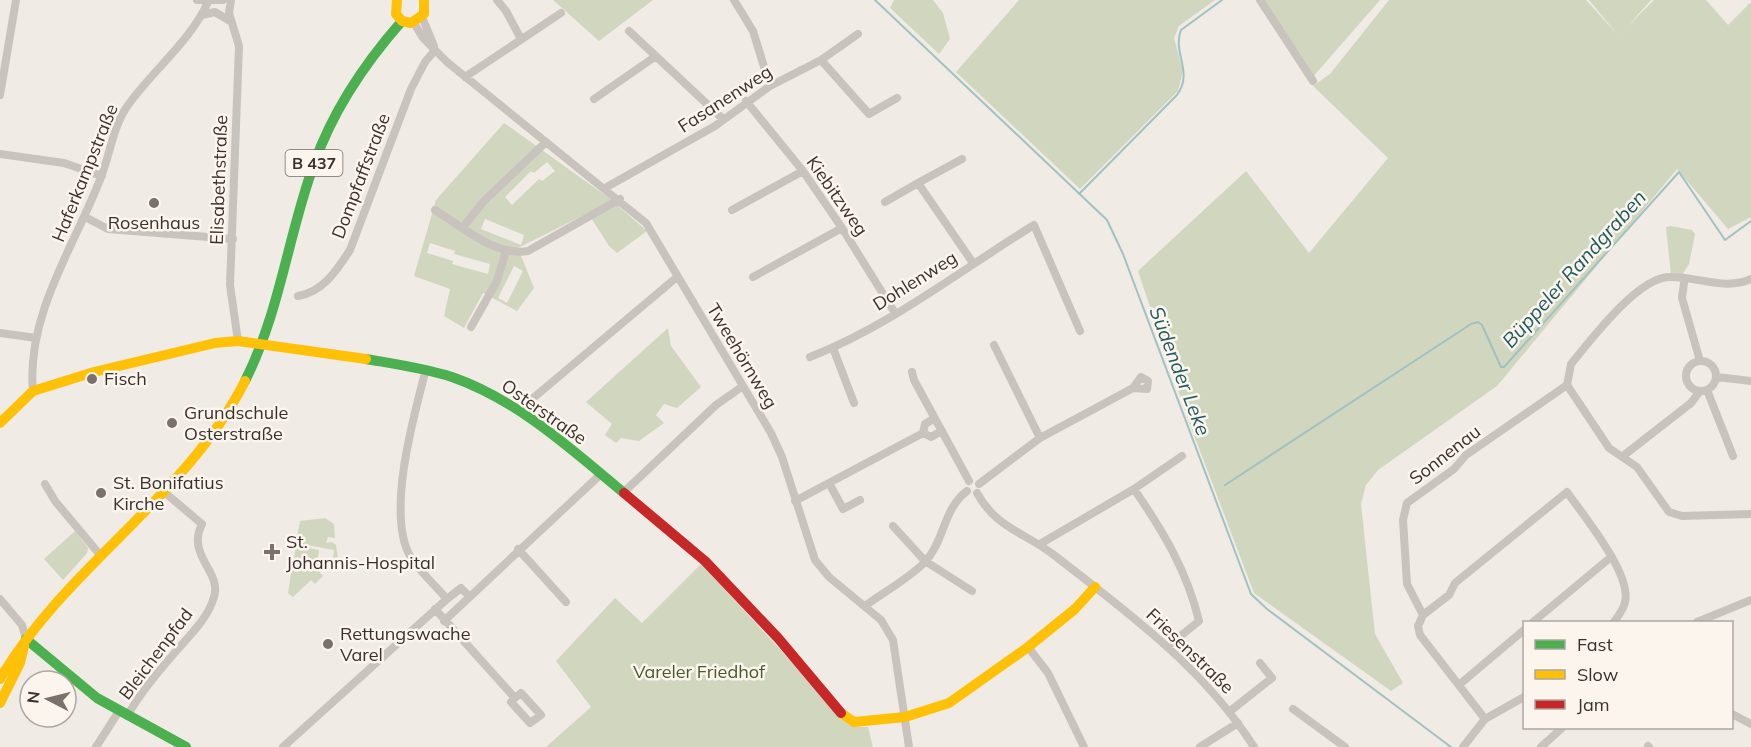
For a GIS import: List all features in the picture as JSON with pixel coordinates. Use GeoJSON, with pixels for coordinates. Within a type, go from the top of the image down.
{"type":"FeatureCollection","features":[{"type":"Feature","properties":{"kind":"street"},"geometry":{"type":"LineString","coordinates":[[0,95],[16,0]]}},
{"type":"Feature","properties":{"kind":"street"},"geometry":{"type":"LineString","coordinates":[[197,0],[223,0]]}},
{"type":"Feature","properties":{"kind":"street"},"geometry":{"type":"LineString","coordinates":[[227,18],[231,0]]}},
{"type":"Feature","properties":{"kind":"street"},"geometry":{"type":"LineString","coordinates":[[397,0],[409,19],[426,9],[424,0]]}},
{"type":"Feature","properties":{"kind":"street"},"geometry":{"type":"LineString","coordinates":[[497,0],[507,11],[521,39]]}},
{"type":"Feature","properties":{"kind":"street"},"geometry":{"type":"LineString","coordinates":[[734,0],[753,31],[770,86]]}},
{"type":"Feature","properties":{"kind":"street"},"geometry":{"type":"LineString","coordinates":[[1260,0],[1313,81]]}},
{"type":"Feature","properties":{"kind":"street"},"geometry":{"type":"LineString","coordinates":[[209,1],[227,18]]}},
{"type":"Feature","properties":{"kind":"street","name":"Haferkampstraße"},"geometry":{"type":"LineString","coordinates":[[33,392],[31,369],[36,338],[51,291],[102,176],[126,109],[194,28],[209,1]]}},
{"type":"Feature","properties":{"kind":"street"},"geometry":{"type":"LineString","coordinates":[[202,15],[212,12],[227,18]]}},
{"type":"Feature","properties":{"kind":"street"},"geometry":{"type":"LineString","coordinates":[[465,77],[561,13]]}},
{"type":"Feature","properties":{"kind":"street","name":"Elisabethstraße"},"geometry":{"type":"LineString","coordinates":[[227,18],[239,46],[230,285],[238,341]]}},
{"type":"Feature","properties":{"kind":"street","name":"Tweehörnweg"},"geometry":{"type":"LineString","coordinates":[[409,19],[435,50],[465,77],[620,199],[646,223],[776,443],[815,560],[829,577],[881,620],[893,639],[909,747]]}},
{"type":"Feature","properties":{"kind":"street","name":"B 437"},"geometry":{"type":"LineString","coordinates":[[0,680],[40,620],[193,459],[230,408],[262,345],[314,164],[336,114],[364,66],[409,19]]}},
{"type":"Feature","properties":{"kind":"street"},"geometry":{"type":"LineString","coordinates":[[629,31],[723,119]]}},
{"type":"Feature","properties":{"kind":"street","name":"Fasanenweg"},"geometry":{"type":"LineString","coordinates":[[606,188],[723,119],[770,86],[821,60],[858,34]]}},
{"type":"Feature","properties":{"kind":"street","name":"Dompfaffstraße"},"geometry":{"type":"LineString","coordinates":[[298,296],[310,294],[321,286],[339,269],[350,250],[411,89],[425,62],[435,50]]}},
{"type":"Feature","properties":{"kind":"street"},"geometry":{"type":"LineString","coordinates":[[594,99],[657,56]]}},
{"type":"Feature","properties":{"kind":"street"},"geometry":{"type":"LineString","coordinates":[[821,60],[869,114],[897,98]]}},
{"type":"Feature","properties":{"kind":"street","name":"Kiebitzweg"},"geometry":{"type":"LineString","coordinates":[[746,101],[803,171],[895,313]]}},
{"type":"Feature","properties":{"kind":"street"},"geometry":{"type":"LineString","coordinates":[[463,227],[484,201],[546,142]]}},
{"type":"Feature","properties":{"kind":"street"},"geometry":{"type":"LineString","coordinates":[[0,154],[64,163],[102,176]]}},
{"type":"Feature","properties":{"kind":"street"},"geometry":{"type":"LineString","coordinates":[[885,202],[962,159]]}},
{"type":"Feature","properties":{"kind":"street"},"geometry":{"type":"LineString","coordinates":[[732,210],[803,171]]}},
{"type":"Feature","properties":{"kind":"street"},"geometry":{"type":"LineString","coordinates":[[918,183],[973,263]]}},
{"type":"Feature","properties":{"kind":"street"},"geometry":{"type":"LineString","coordinates":[[435,210],[506,251],[528,251],[620,199]]}},
{"type":"Feature","properties":{"kind":"street"},"geometry":{"type":"LineString","coordinates":[[85,217],[108,229],[233,239]]}},
{"type":"Feature","properties":{"kind":"street","name":"Dohlenweg"},"geometry":{"type":"LineString","coordinates":[[810,357],[833,348],[895,313],[1034,225],[1080,331]]}},
{"type":"Feature","properties":{"kind":"street"},"geometry":{"type":"LineString","coordinates":[[753,277],[842,228]]}},
{"type":"Feature","properties":{"kind":"street"},"geometry":{"type":"LineString","coordinates":[[471,327],[497,281],[506,251]]}},
{"type":"Feature","properties":{"kind":"street"},"geometry":{"type":"LineString","coordinates":[[519,410],[677,277]]}},
{"type":"Feature","properties":{"kind":"street"},"geometry":{"type":"LineString","coordinates":[[1751,279],[1739,285],[1670,277],[1657,279],[1637,291],[1582,351],[1571,364],[1567,385],[1609,448],[1637,467],[1669,512],[1674,515],[1751,514]]}},
{"type":"Feature","properties":{"kind":"street"},"geometry":{"type":"LineString","coordinates":[[1684,283],[1682,298],[1700,361]]}},
{"type":"Feature","properties":{"kind":"street"},"geometry":{"type":"LineString","coordinates":[[0,333],[36,338]]}},
{"type":"Feature","properties":{"kind":"street","name":"Osterstraße"},"geometry":{"type":"LineString","coordinates":[[33,392],[115,367],[215,343],[238,341],[426,369],[455,378],[519,410],[624,492],[705,561],[778,638],[846,719],[864,723],[905,717],[949,703],[1028,646]]}},
{"type":"Feature","properties":{"kind":"street"},"geometry":{"type":"LineString","coordinates":[[994,345],[1041,438]]}},
{"type":"Feature","properties":{"kind":"street"},"geometry":{"type":"LineString","coordinates":[[833,348],[854,403]]}},
{"type":"Feature","properties":{"kind":"street"},"geometry":{"type":"LineString","coordinates":[[1623,456],[1691,403],[1703,391],[1715,382],[1716,376],[1712,365],[1700,361],[1688,368],[1687,383],[1703,391],[1733,456]]}},
{"type":"Feature","properties":{"kind":"street"},"geometry":{"type":"LineString","coordinates":[[426,369],[405,461],[402,521],[404,539],[411,557],[447,599]]}},
{"type":"Feature","properties":{"kind":"street"},"geometry":{"type":"LineString","coordinates":[[865,606],[925,561],[938,541],[950,508],[967,490],[969,481],[914,380],[912,372]]}},
{"type":"Feature","properties":{"kind":"street"},"geometry":{"type":"LineString","coordinates":[[1716,376],[1751,381]]}},
{"type":"Feature","properties":{"kind":"street","name":"Sonnenau"},"geometry":{"type":"LineString","coordinates":[[1423,615],[1407,584],[1403,520],[1407,503],[1454,469],[1466,455],[1567,385]]}},
{"type":"Feature","properties":{"kind":"street"},"geometry":{"type":"LineString","coordinates":[[624,492],[716,405],[743,386]]}},
{"type":"Feature","properties":{"kind":"street"},"geometry":{"type":"LineString","coordinates":[[967,490],[971,494],[977,494],[979,484],[1041,438],[1133,388]]}},
{"type":"Feature","properties":{"kind":"street"},"geometry":{"type":"LineString","coordinates":[[0,423],[33,392]]}},
{"type":"Feature","properties":{"kind":"street"},"geometry":{"type":"LineString","coordinates":[[923,433],[925,424],[935,418]]}},
{"type":"Feature","properties":{"kind":"street"},"geometry":{"type":"LineString","coordinates":[[795,501],[923,433],[932,436],[942,431]]}},
{"type":"Feature","properties":{"kind":"street"},"geometry":{"type":"LineString","coordinates":[[1040,544],[1134,489],[1182,456]]}},
{"type":"Feature","properties":{"kind":"street"},"geometry":{"type":"LineString","coordinates":[[444,621],[518,549],[601,474]]}},
{"type":"Feature","properties":{"kind":"street"},"geometry":{"type":"LineString","coordinates":[[969,481],[979,484]]}},
{"type":"Feature","properties":{"kind":"street"},"geometry":{"type":"LineString","coordinates":[[829,483],[843,509],[860,500]]}},
{"type":"Feature","properties":{"kind":"street"},"geometry":{"type":"LineString","coordinates":[[45,484],[48,493],[101,556]]}},
{"type":"Feature","properties":{"kind":"street"},"geometry":{"type":"LineString","coordinates":[[1134,489],[1163,532],[1180,563],[1192,593],[1199,621],[1167,647]]}},
{"type":"Feature","properties":{"kind":"street","name":"Bleichenpfad"},"geometry":{"type":"LineString","coordinates":[[123,714],[200,623],[216,590],[214,579],[201,558],[197,544],[202,524],[164,491]]}},
{"type":"Feature","properties":{"kind":"street"},"geometry":{"type":"LineString","coordinates":[[1485,719],[1420,635],[1418,626],[1423,615],[1449,595],[1455,583],[1567,492],[1620,570],[1625,587],[1625,602],[1615,621]]}},
{"type":"Feature","properties":{"kind":"street","name":"Friesenstraße"},"geometry":{"type":"LineString","coordinates":[[977,494],[993,518],[1040,544],[1167,647],[1229,712],[1254,747]]}},
{"type":"Feature","properties":{"kind":"street"},"geometry":{"type":"LineString","coordinates":[[893,526],[925,561],[972,591]]}},
{"type":"Feature","properties":{"kind":"street"},"geometry":{"type":"LineString","coordinates":[[518,549],[566,602]]}},
{"type":"Feature","properties":{"kind":"street"},"geometry":{"type":"LineString","coordinates":[[1534,621],[1611,557]]}},
{"type":"Feature","properties":{"kind":"street"},"geometry":{"type":"LineString","coordinates":[[1084,747],[1048,673],[1028,646],[1075,609],[1095,587]]}},
{"type":"Feature","properties":{"kind":"street"},"geometry":{"type":"LineString","coordinates":[[283,747],[447,599],[461,588],[469,596]]}},
{"type":"Feature","properties":{"kind":"street"},"geometry":{"type":"LineString","coordinates":[[0,599],[22,626],[26,639],[97,698],[186,747]]}},
{"type":"Feature","properties":{"kind":"street"},"geometry":{"type":"LineString","coordinates":[[1699,621],[1751,600]]}},
{"type":"Feature","properties":{"kind":"street"},"geometry":{"type":"LineString","coordinates":[[435,609],[515,698]]}},
{"type":"Feature","properties":{"kind":"street"},"geometry":{"type":"LineString","coordinates":[[1460,684],[1523,631]]}},
{"type":"Feature","properties":{"kind":"street","name":"B 437"},"geometry":{"type":"LineString","coordinates":[[0,703],[20,663],[26,639]]}},
{"type":"Feature","properties":{"kind":"street"},"geometry":{"type":"LineString","coordinates":[[1229,712],[1272,678],[1260,663]]}},
{"type":"Feature","properties":{"kind":"street"},"geometry":{"type":"LineString","coordinates":[[1463,747],[1485,719],[1523,698]]}},
{"type":"Feature","properties":{"kind":"street"},"geometry":{"type":"LineString","coordinates":[[1293,709],[1345,747]]}},
{"type":"Feature","properties":{"kind":"street"},"geometry":{"type":"LineString","coordinates":[[96,747],[123,714]]}},
{"type":"Feature","properties":{"kind":"street"},"geometry":{"type":"LineString","coordinates":[[1733,715],[1751,724]]}},
{"type":"Feature","properties":{"kind":"street"},"geometry":{"type":"LineString","coordinates":[[1200,747],[1238,723]]}},
{"type":"Feature","properties":{"kind":"street"},"geometry":{"type":"LineString","coordinates":[[1541,747],[1561,729]]}},
{"type":"Feature","properties":{"kind":"green space"},"geometry":{"type":"Polygon","coordinates":[[[553,0],[653,0],[599,41],[553,0]]]}},
{"type":"Feature","properties":{"kind":"green space"},"geometry":{"type":"Polygon","coordinates":[[[894,0],[933,0],[943,13],[950,39],[939,54],[890,8],[894,0]]]}},
{"type":"Feature","properties":{"kind":"green space"},"geometry":{"type":"Polygon","coordinates":[[[1019,0],[1215,0],[1179,26],[1174,38],[1183,71],[1178,91],[1080,189],[956,72],[1019,0]]]}},
{"type":"Feature","properties":{"kind":"green space"},"geometry":{"type":"Polygon","coordinates":[[[1264,0],[1380,0],[1312,78],[1264,0]]]}},
{"type":"Feature","properties":{"kind":"green space"},"geometry":{"type":"Polygon","coordinates":[[[1389,0],[1586,0],[1618,35],[1589,0],[1651,0],[1628,26],[1654,0],[1706,0],[1728,25],[1751,2],[1751,217],[1728,229],[1677,169],[1497,386],[1378,470],[1366,485],[1361,504],[1375,634],[1403,683],[1391,691],[1254,593],[1189,422],[1138,271],[1246,171],[1309,253],[1388,158],[1313,86],[1330,74],[1389,0]]]}},
{"type":"Feature","properties":{"kind":"green space"},"geometry":{"type":"Polygon","coordinates":[[[504,123],[609,198],[647,231],[617,253],[609,246],[588,213],[518,248],[534,288],[517,311],[483,293],[464,328],[444,316],[450,289],[414,276],[436,200],[504,123]],[[547,162],[534,173],[531,171],[505,197],[512,205],[539,179],[542,181],[555,171],[547,162]],[[485,219],[481,229],[521,245],[524,235],[485,219]],[[430,243],[427,253],[453,261],[452,264],[488,274],[490,264],[454,254],[455,251],[430,243]],[[514,266],[498,298],[507,303],[523,271],[514,266]]]}},
{"type":"Feature","properties":{"kind":"green space"},"geometry":{"type":"Polygon","coordinates":[[[1666,227],[1692,230],[1695,234],[1689,264],[1682,275],[1671,275],[1666,227]]]}},
{"type":"Feature","properties":{"kind":"green space"},"geometry":{"type":"Polygon","coordinates":[[[668,328],[671,346],[701,387],[677,408],[664,404],[656,415],[664,423],[639,441],[621,438],[616,443],[605,435],[612,424],[586,402],[668,328]]]}},
{"type":"Feature","properties":{"kind":"green space"},"geometry":{"type":"Polygon","coordinates":[[[325,518],[334,524],[335,538],[328,537],[326,543],[332,542],[336,545],[339,564],[329,569],[293,565],[296,546],[319,550],[317,564],[332,566],[334,550],[296,543],[300,521],[325,518]]]}},
{"type":"Feature","properties":{"kind":"green space"},"geometry":{"type":"Polygon","coordinates":[[[75,531],[88,548],[87,553],[63,580],[44,559],[75,531]]]}},
{"type":"Feature","properties":{"kind":"green space","name":"Vareler Friedhof"},"geometry":{"type":"Polygon","coordinates":[[[701,564],[846,721],[854,727],[868,727],[873,747],[546,747],[591,707],[556,661],[615,598],[642,623],[701,564]]]}},
{"type":"Feature","properties":{"kind":"green space"},"geometry":{"type":"Polygon","coordinates":[[[292,567],[319,571],[323,576],[315,584],[311,580],[293,597],[288,593],[292,567]]]}},
{"type":"Feature","properties":{"kind":"waterway","name":"Südender Leke"},"geometry":{"type":"LineString","coordinates":[[875,0],[1107,220],[1123,254],[1251,594],[1267,609],[1451,747]]}},
{"type":"Feature","properties":{"kind":"waterway"},"geometry":{"type":"LineString","coordinates":[[1079,194],[1177,95],[1184,78],[1179,47],[1181,30],[1222,0]]}},
{"type":"Feature","properties":{"kind":"waterway","name":"Büppeler Randgraben"},"geometry":{"type":"LineString","coordinates":[[1225,485],[1471,324],[1478,322],[1482,325],[1501,367],[1504,367],[1679,172],[1725,240],[1751,221]]}},
{"type":"Feature","properties":{"kind":"traffic: fast"},"geometry":{"type":"LineString","coordinates":[[245,381],[267,328],[305,191],[322,144],[351,88],[375,53],[402,21]]}},
{"type":"Feature","properties":{"kind":"traffic: fast"},"geometry":{"type":"LineString","coordinates":[[366,359],[441,374],[476,387],[543,427],[624,493]]}},
{"type":"Feature","properties":{"kind":"traffic: fast"},"geometry":{"type":"LineString","coordinates":[[26,639],[97,698],[186,747]]}},
{"type":"Feature","properties":{"kind":"traffic: slow"},"geometry":{"type":"LineString","coordinates":[[397,0],[396,14],[402,21],[411,23],[424,14],[424,0]]}},
{"type":"Feature","properties":{"kind":"traffic: slow"},"geometry":{"type":"LineString","coordinates":[[0,423],[33,391],[94,372],[215,343],[238,341],[366,359]]}},
{"type":"Feature","properties":{"kind":"traffic: slow"},"geometry":{"type":"LineString","coordinates":[[0,679],[27,639],[57,602],[191,461],[220,423],[245,381]]}},
{"type":"Feature","properties":{"kind":"traffic: slow"},"geometry":{"type":"LineString","coordinates":[[841,713],[854,722],[905,717],[949,703],[1028,647],[1075,609],[1095,587]]}},
{"type":"Feature","properties":{"kind":"traffic: slow"},"geometry":{"type":"LineString","coordinates":[[0,703],[20,663],[24,646]]}},
{"type":"Feature","properties":{"kind":"traffic: jam"},"geometry":{"type":"LineString","coordinates":[[624,493],[705,561],[778,638],[841,713]]}},
{"type":"Feature","properties":{"kind":"place","name":"Rosenhaus"},"geometry":{"type":"Point","coordinates":[154,203]}},
{"type":"Feature","properties":{"kind":"place","name":"Fisch"},"geometry":{"type":"Point","coordinates":[92,379]}},
{"type":"Feature","properties":{"kind":"place","name":"Grundschule Osterstraße"},"geometry":{"type":"Point","coordinates":[172,423]}},
{"type":"Feature","properties":{"kind":"place","name":"St. Bonifatius Kirche"},"geometry":{"type":"Point","coordinates":[101,493]}},
{"type":"Feature","properties":{"kind":"place","name":"St. Johannis-Hospital"},"geometry":{"type":"Point","coordinates":[272,552]}},
{"type":"Feature","properties":{"kind":"place","name":"Rettungswache Varel"},"geometry":{"type":"Point","coordinates":[328,644]}}]}
